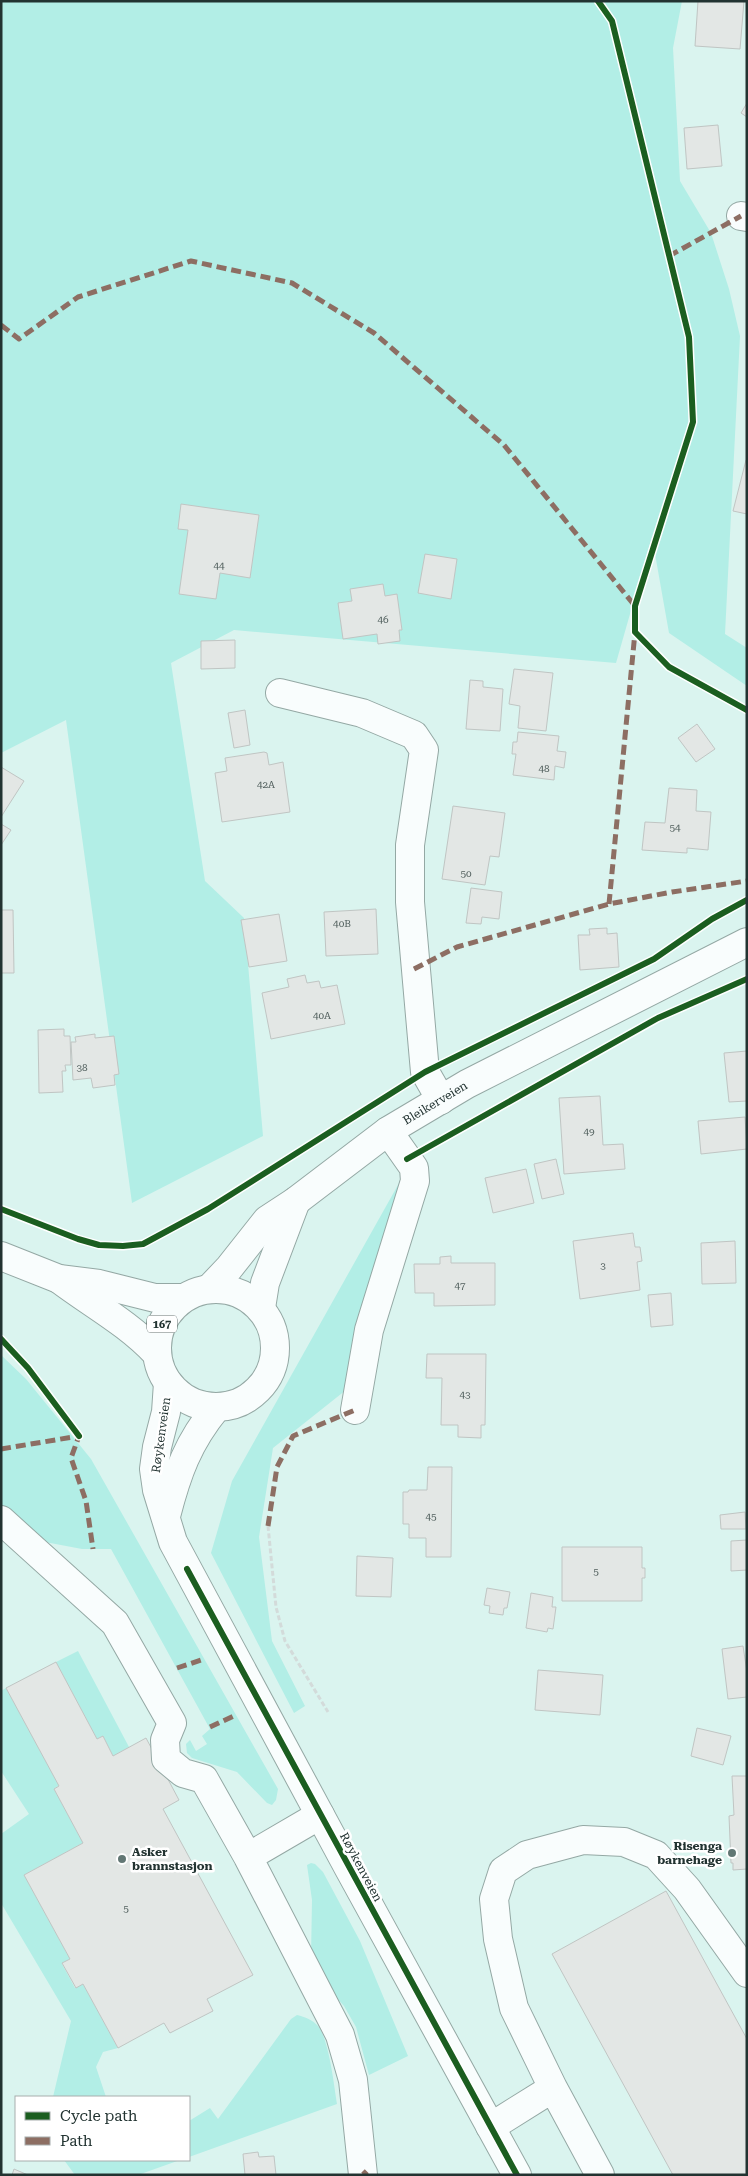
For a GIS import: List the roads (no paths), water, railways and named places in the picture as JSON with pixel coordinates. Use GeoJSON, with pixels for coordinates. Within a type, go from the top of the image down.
{"type":"FeatureCollection","features":[{"type":"Feature","properties":{"kind":"main road"},"geometry":{"type":"LineString","coordinates":[[280,693],[362,713],[414,735],[424,750],[410,846],[410,902],[425,1072],[441,1100]]}},
{"type":"Feature","properties":{"kind":"main road","name":"Bleikerveien"},"geometry":{"type":"LineString","coordinates":[[296,1201],[388,1131],[467,1084],[747,942]]}},
{"type":"Feature","properties":{"kind":"main road"},"geometry":{"type":"LineString","coordinates":[[355,1410],[369,1330],[415,1181],[414,1168],[388,1131]]}},
{"type":"Feature","properties":{"kind":"main road"},"geometry":{"type":"LineString","coordinates":[[210,1288],[230,1268],[267,1220],[296,1201]]}},
{"type":"Feature","properties":{"kind":"main road"},"geometry":{"type":"LineString","coordinates":[[261,1308],[264,1283],[296,1201]]}},
{"type":"Feature","properties":{"kind":"main road","name":"167"},"geometry":{"type":"LineString","coordinates":[[1,1256],[59,1279],[99,1284],[155,1298],[183,1298]]}},
{"type":"Feature","properties":{"kind":"main road","name":"167"},"geometry":{"type":"LineString","coordinates":[[59,1279],[91,1304],[138,1334],[156,1353]]}},
{"type":"Feature","properties":{"kind":"main road","name":"167"},"geometry":{"type":"LineString","coordinates":[[210,1288],[229,1289],[246,1296],[261,1308],[270,1322],[275,1338],[275,1356],[270,1372],[262,1386],[249,1398],[234,1405],[217,1407],[198,1405],[181,1396],[168,1383],[160,1369],[156,1353],[157,1337],[162,1322],[171,1308],[183,1298],[196,1291],[210,1288]]}},
{"type":"Feature","properties":{"kind":"main road","name":"Røykenveien"},"geometry":{"type":"LineString","coordinates":[[168,1383],[166,1412],[157,1447],[154,1470],[157,1490],[173,1542],[517,2175]]}},
{"type":"Feature","properties":{"kind":"main road","name":"Røykenveien"},"geometry":{"type":"LineString","coordinates":[[166,1516],[174,1484],[185,1457],[199,1429],[217,1407]]}},
{"type":"Feature","properties":{"kind":"main road"},"geometry":{"type":"LineString","coordinates":[[1,1520],[115,1623],[172,1723],[165,1740],[166,1759],[183,1773],[204,1779],[248,1857],[340,2035],[353,2080],[363,2175]]}},
{"type":"Feature","properties":{"kind":"main road"},"geometry":{"type":"LineString","coordinates":[[248,1857],[320,1815]]}},
{"type":"Feature","properties":{"kind":"main road"},"geometry":{"type":"LineString","coordinates":[[600,2175],[552,2088],[514,2008],[498,1939],[494,1899],[503,1871],[527,1855],[583,1840],[624,1842],[656,1855],[687,1889],[747,1973]]}},
{"type":"Feature","properties":{"kind":"main road"},"geometry":{"type":"LineString","coordinates":[[490,2126],[552,2088]]}},
{"type":"Feature","properties":{"kind":"place","name":"Risenga barnehage"},"geometry":{"type":"Point","coordinates":[732,1853]}},
{"type":"Feature","properties":{"kind":"place","name":"Asker brannstasjon"},"geometry":{"type":"Point","coordinates":[122,1859]}}]}
